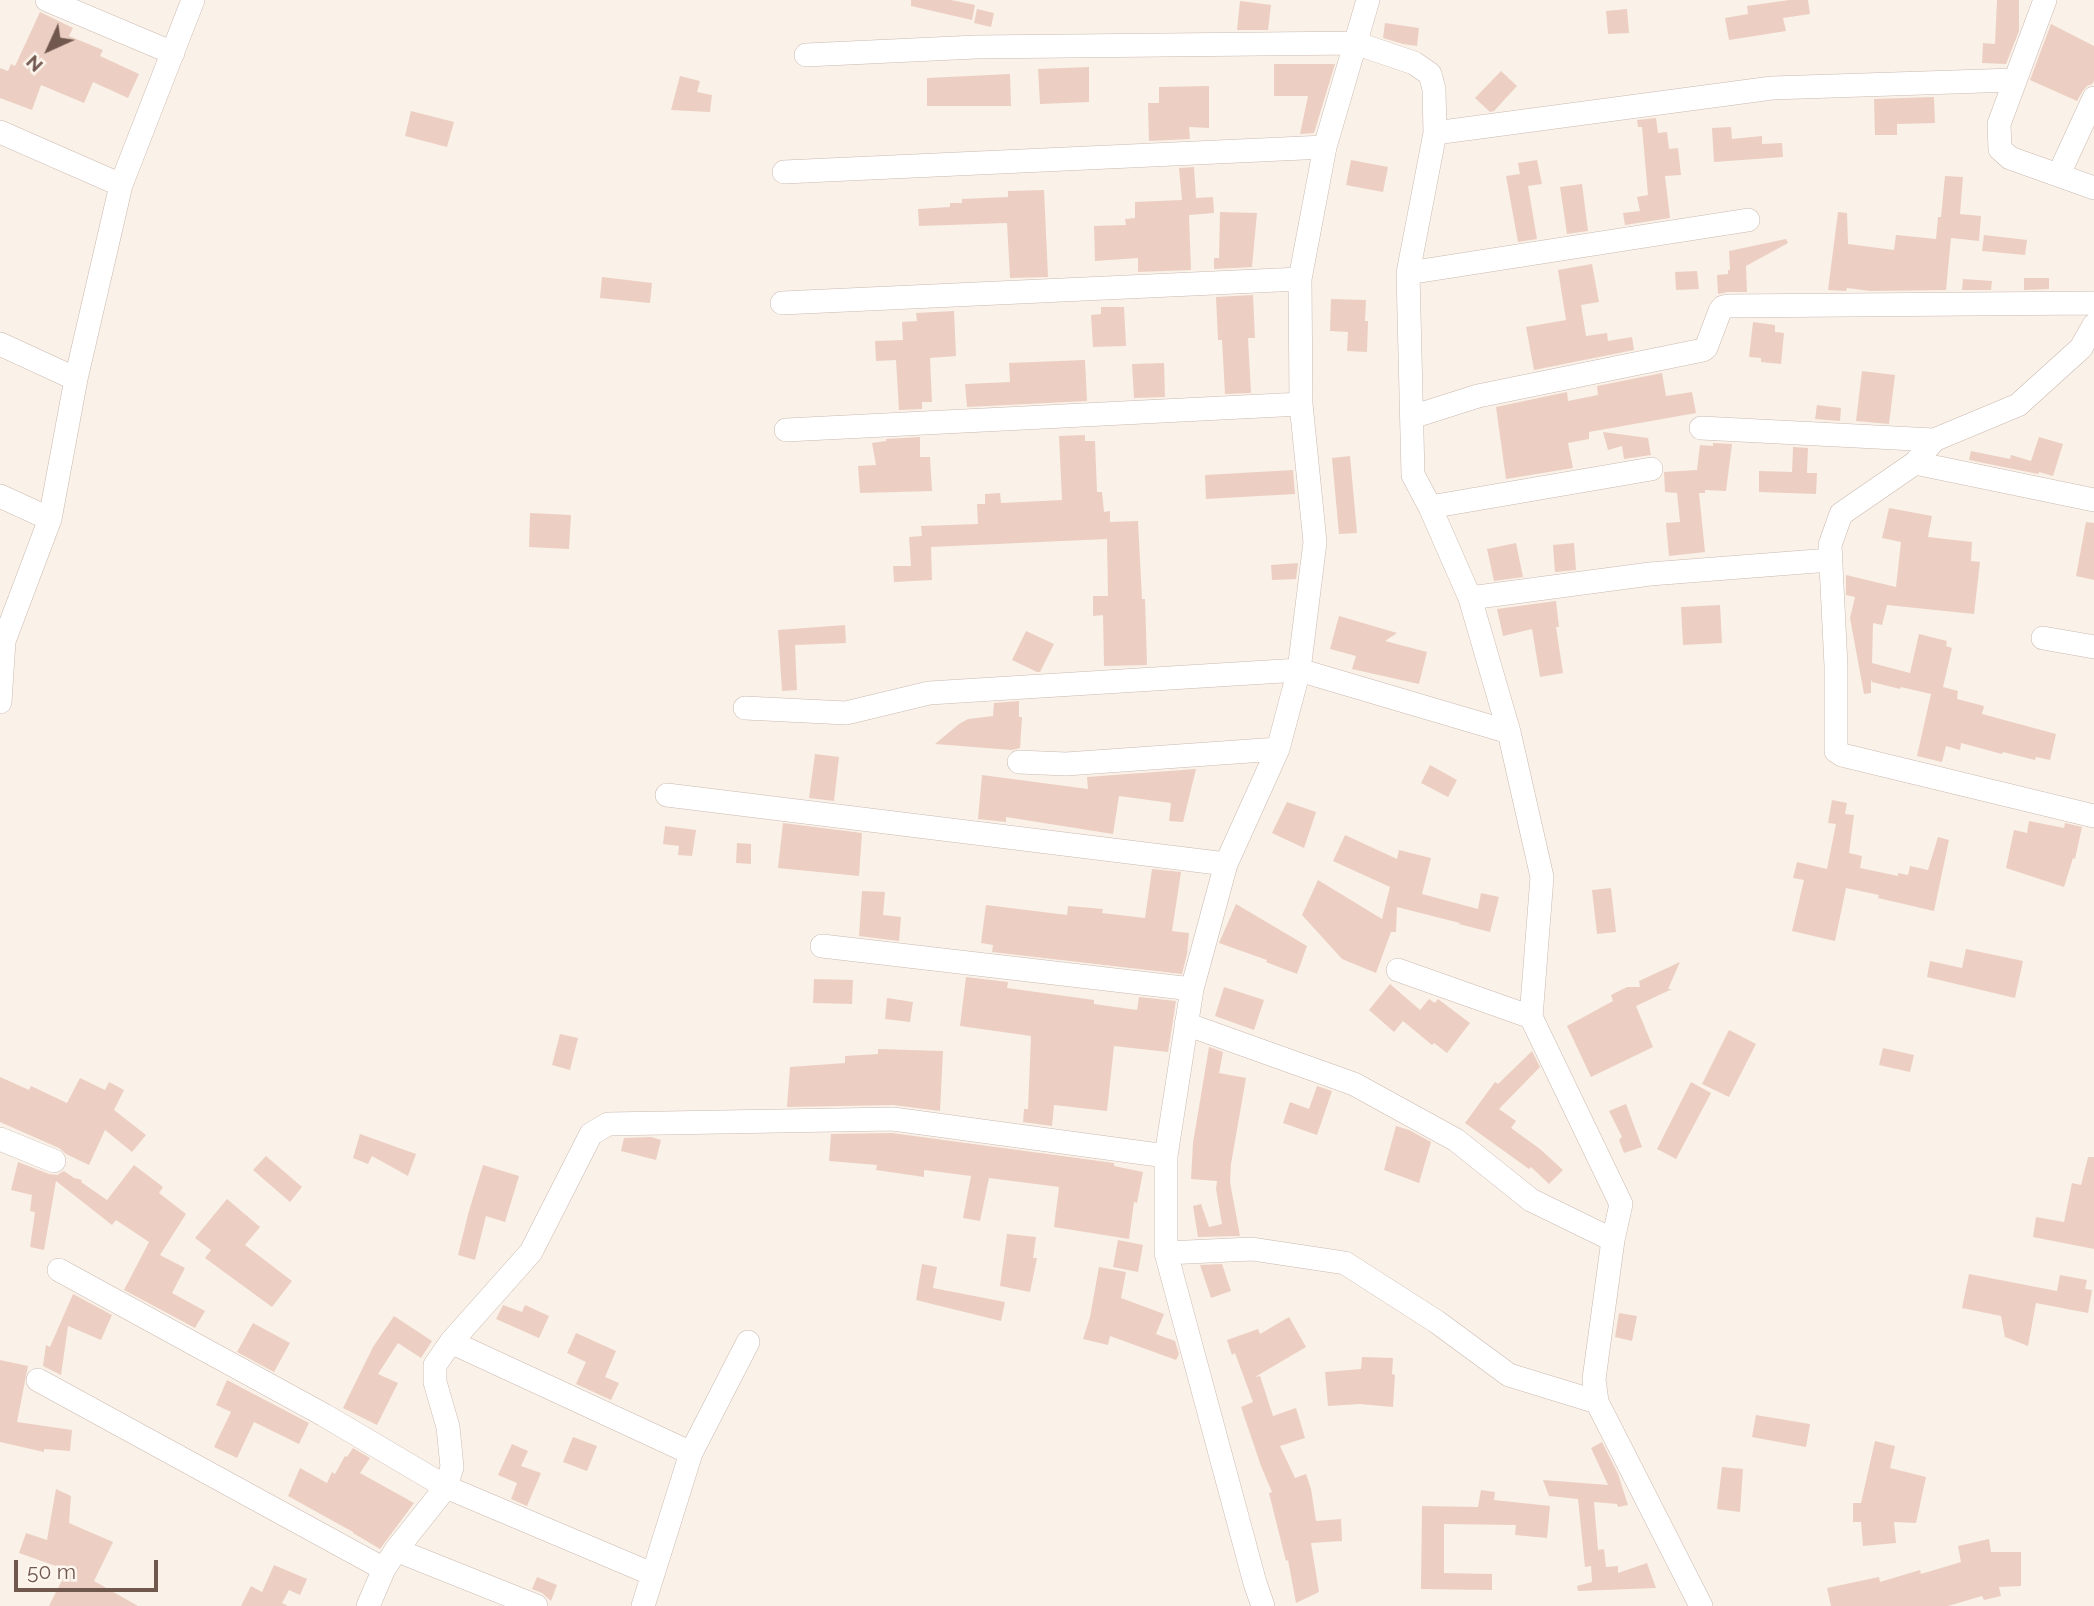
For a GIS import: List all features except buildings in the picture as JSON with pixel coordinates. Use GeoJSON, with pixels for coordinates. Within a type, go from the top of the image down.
{"type":"FeatureCollection","features":[{"type":"Feature","properties":{"kind":"street"},"geometry":{"type":"LineString","coordinates":[[47,0],[173,53]]}},
{"type":"Feature","properties":{"kind":"street"},"geometry":{"type":"LineString","coordinates":[[0,702],[2,640],[50,519],[76,379],[121,186],[193,0]]}},
{"type":"Feature","properties":{"kind":"street"},"geometry":{"type":"LineString","coordinates":[[1263,1606],[1166,1253],[1166,1156],[1192,989],[1226,864],[1278,749],[1299,670],[1315,542],[1301,404],[1300,279],[1325,147],[1368,0]]}},
{"type":"Feature","properties":{"kind":"street"},"geometry":{"type":"LineString","coordinates":[[2045,0],[1999,124],[2000,149],[2010,158],[2094,188]]}},
{"type":"Feature","properties":{"kind":"street"},"geometry":{"type":"LineString","coordinates":[[806,55],[976,47],[1355,43],[1414,63],[1430,74],[1434,89],[1435,133],[1408,273],[1413,475],[1470,598],[1509,732],[1542,877],[1531,1017],[1621,1204],[1613,1240],[1594,1379],[1597,1402],[1701,1606]]}},
{"type":"Feature","properties":{"kind":"street"},"geometry":{"type":"LineString","coordinates":[[1435,133],[1772,89],[2014,80]]}},
{"type":"Feature","properties":{"kind":"street"},"geometry":{"type":"LineString","coordinates":[[2059,174],[2094,98]]}},
{"type":"Feature","properties":{"kind":"street"},"geometry":{"type":"LineString","coordinates":[[0,132],[121,186]]}},
{"type":"Feature","properties":{"kind":"street"},"geometry":{"type":"LineString","coordinates":[[784,172],[1325,147]]}},
{"type":"Feature","properties":{"kind":"street"},"geometry":{"type":"LineString","coordinates":[[1408,273],[1748,220]]}},
{"type":"Feature","properties":{"kind":"street"},"geometry":{"type":"LineString","coordinates":[[782,303],[1300,279]]}},
{"type":"Feature","properties":{"kind":"street"},"geometry":{"type":"LineString","coordinates":[[1412,417],[1478,396],[1703,350],[1720,311],[1728,306],[2094,303]]}},
{"type":"Feature","properties":{"kind":"street"},"geometry":{"type":"LineString","coordinates":[[1701,428],[1934,440],[2018,405],[2081,348],[2094,325]]}},
{"type":"Feature","properties":{"kind":"street"},"geometry":{"type":"LineString","coordinates":[[0,344],[76,379]]}},
{"type":"Feature","properties":{"kind":"street"},"geometry":{"type":"LineString","coordinates":[[786,430],[1301,404]]}},
{"type":"Feature","properties":{"kind":"street"},"geometry":{"type":"LineString","coordinates":[[1934,440],[1915,463],[1841,514],[1830,545],[1836,666],[1836,751],[1842,755],[2094,816]]}},
{"type":"Feature","properties":{"kind":"street"},"geometry":{"type":"LineString","coordinates":[[1915,463],[2094,500]]}},
{"type":"Feature","properties":{"kind":"street"},"geometry":{"type":"LineString","coordinates":[[1430,507],[1651,469]]}},
{"type":"Feature","properties":{"kind":"street"},"geometry":{"type":"LineString","coordinates":[[0,496],[50,519]]}},
{"type":"Feature","properties":{"kind":"street"},"geometry":{"type":"LineString","coordinates":[[1470,598],[1650,573],[1830,560]]}},
{"type":"Feature","properties":{"kind":"street"},"geometry":{"type":"LineString","coordinates":[[2043,638],[2094,647]]}},
{"type":"Feature","properties":{"kind":"street"},"geometry":{"type":"LineString","coordinates":[[745,708],[846,713],[929,693],[1299,670],[1509,732]]}},
{"type":"Feature","properties":{"kind":"street"},"geometry":{"type":"LineString","coordinates":[[1019,762],[1066,764],[1278,749]]}},
{"type":"Feature","properties":{"kind":"street"},"geometry":{"type":"LineString","coordinates":[[667,795],[1226,864]]}},
{"type":"Feature","properties":{"kind":"street"},"geometry":{"type":"LineString","coordinates":[[822,946],[1192,989]]}},
{"type":"Feature","properties":{"kind":"street"},"geometry":{"type":"LineString","coordinates":[[1398,970],[1531,1017]]}},
{"type":"Feature","properties":{"kind":"street"},"geometry":{"type":"LineString","coordinates":[[1186,1024],[1354,1084],[1456,1140],[1531,1200],[1613,1240]]}},
{"type":"Feature","properties":{"kind":"street"},"geometry":{"type":"LineString","coordinates":[[368,1606],[390,1559],[446,1488],[452,1467],[448,1427],[435,1382],[435,1365],[451,1342],[531,1252],[591,1134],[608,1124],[893,1119],[1166,1156]]}},
{"type":"Feature","properties":{"kind":"street"},"geometry":{"type":"LineString","coordinates":[[0,1139],[54,1161]]}},
{"type":"Feature","properties":{"kind":"street"},"geometry":{"type":"LineString","coordinates":[[1166,1253],[1252,1249],[1345,1263],[1437,1322],[1509,1376],[1597,1402]]}},
{"type":"Feature","properties":{"kind":"street"},"geometry":{"type":"LineString","coordinates":[[59,1270],[324,1415],[446,1488],[652,1574]]}},
{"type":"Feature","properties":{"kind":"street"},"geometry":{"type":"LineString","coordinates":[[451,1342],[691,1453]]}},
{"type":"Feature","properties":{"kind":"street"},"geometry":{"type":"LineString","coordinates":[[643,1606],[691,1453],[748,1342]]}},
{"type":"Feature","properties":{"kind":"street"},"geometry":{"type":"LineString","coordinates":[[38,1380],[390,1559],[536,1606]]}}]}
